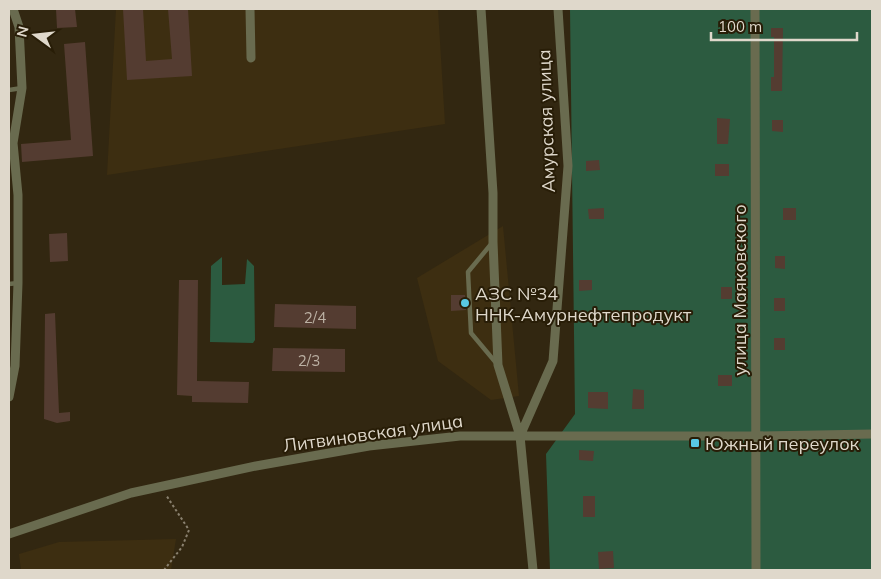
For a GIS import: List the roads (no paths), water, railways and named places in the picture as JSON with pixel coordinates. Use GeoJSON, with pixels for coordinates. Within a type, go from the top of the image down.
{"type":"FeatureCollection","features":[{"type":"Feature","properties":{"kind":"street"},"geometry":{"type":"LineString","coordinates":[[9,397],[15,366],[13,283],[18,195],[13,143],[22,88],[19,27],[14,9]]}},
{"type":"Feature","properties":{"kind":"street"},"geometry":{"type":"LineString","coordinates":[[250,9],[251,58]]}},
{"type":"Feature","properties":{"kind":"street","name":"Амурская улица"},"geometry":{"type":"LineString","coordinates":[[481,9],[493,193],[498,365],[520,436],[533,570]]}},
{"type":"Feature","properties":{"kind":"street","name":"Амурская улица"},"geometry":{"type":"LineString","coordinates":[[520,436],[553,361],[568,166],[558,9]]}},
{"type":"Feature","properties":{"kind":"street","name":"улица Маяковского"},"geometry":{"type":"LineString","coordinates":[[755,9],[756,570]]}},
{"type":"Feature","properties":{"kind":"street","name":"Литвиновская улица"},"geometry":{"type":"LineString","coordinates":[[9,534],[131,493],[256,466],[369,446],[460,436],[872,434]]}},
{"type":"Feature","properties":{"kind":"lane"},"geometry":{"type":"LineString","coordinates":[[9,90],[22,88]]}},
{"type":"Feature","properties":{"kind":"lane"},"geometry":{"type":"LineString","coordinates":[[493,242],[468,272],[471,333],[498,365]]}},
{"type":"Feature","properties":{"kind":"lane"},"geometry":{"type":"LineString","coordinates":[[9,374],[15,366]]}},
{"type":"Feature","properties":{"kind":"place","name":"АЗС №34 ННК-Амурнефтепродукт"},"geometry":{"type":"Point","coordinates":[465,303]}},
{"type":"Feature","properties":{"kind":"place","name":"Южный переулок"},"geometry":{"type":"Point","coordinates":[695,443]}}]}
